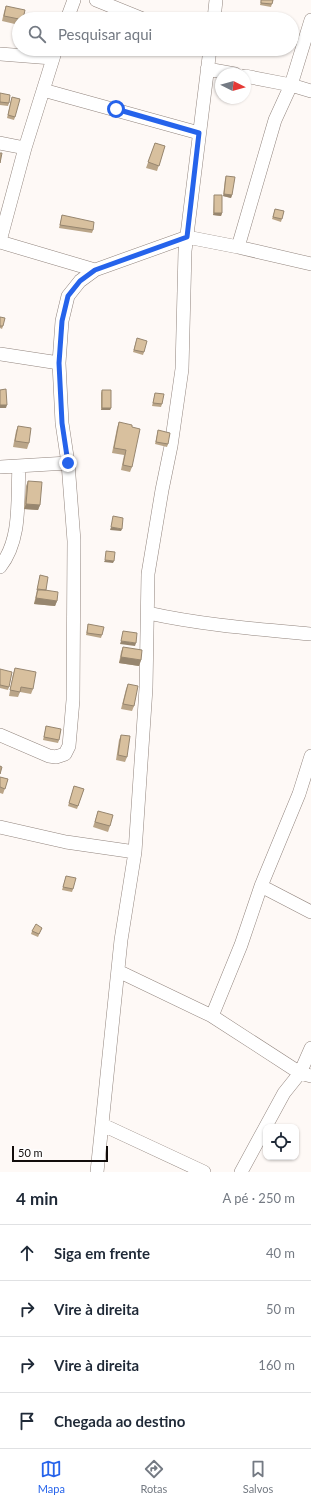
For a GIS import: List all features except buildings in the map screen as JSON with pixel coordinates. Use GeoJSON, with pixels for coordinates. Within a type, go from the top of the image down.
{"type":"FeatureCollection","features":[{"type":"Feature","properties":{"kind":"street"},"geometry":{"type":"LineString","coordinates":[[70,12],[74,0]]}},
{"type":"Feature","properties":{"kind":"street"},"geometry":{"type":"LineString","coordinates":[[96,0],[126,12]]}},
{"type":"Feature","properties":{"kind":"street"},"geometry":{"type":"LineString","coordinates":[[215,12],[216,0]]}},
{"type":"Feature","properties":{"kind":"street"},"geometry":{"type":"LineString","coordinates":[[238,247],[274,120],[291,85],[311,20]]}},
{"type":"Feature","properties":{"kind":"street"},"geometry":{"type":"LineString","coordinates":[[0,54],[12,54]]}},
{"type":"Feature","properties":{"kind":"street"},"geometry":{"type":"LineString","coordinates":[[53,56],[25,148],[0,241],[95,270]]}},
{"type":"Feature","properties":{"kind":"street"},"geometry":{"type":"LineString","coordinates":[[97,1172],[118,971],[135,852],[146,688],[148,574],[171,446],[182,369],[185,251],[209,56]]}},
{"type":"Feature","properties":{"kind":"street"},"geometry":{"type":"LineString","coordinates":[[207,69],[215,70]]}},
{"type":"Feature","properties":{"kind":"street"},"geometry":{"type":"LineString","coordinates":[[251,77],[291,85],[311,91]]}},
{"type":"Feature","properties":{"kind":"street"},"geometry":{"type":"LineString","coordinates":[[43,90],[199,133]]}},
{"type":"Feature","properties":{"kind":"street"},"geometry":{"type":"LineString","coordinates":[[0,143],[25,148]]}},
{"type":"Feature","properties":{"kind":"street"},"geometry":{"type":"LineString","coordinates":[[0,735],[49,756],[56,757],[65,754],[69,746],[73,700],[74,541],[68,463],[62,423],[59,363],[62,321],[68,296],[80,281],[95,270],[187,237],[311,264]]}},
{"type":"Feature","properties":{"kind":"street"},"geometry":{"type":"LineString","coordinates":[[0,354],[59,363]]}},
{"type":"Feature","properties":{"kind":"street"},"geometry":{"type":"LineString","coordinates":[[0,467],[68,463]]}},
{"type":"Feature","properties":{"kind":"street"},"geometry":{"type":"LineString","coordinates":[[1,566],[11,549],[16,527],[19,466]]}},
{"type":"Feature","properties":{"kind":"street"},"geometry":{"type":"LineString","coordinates":[[148,613],[195,622],[311,634]]}},
{"type":"Feature","properties":{"kind":"street"},"geometry":{"type":"LineString","coordinates":[[212,1016],[241,945],[261,886],[299,794],[311,756]]}},
{"type":"Feature","properties":{"kind":"street"},"geometry":{"type":"LineString","coordinates":[[0,827],[66,842],[135,852]]}},
{"type":"Feature","properties":{"kind":"street"},"geometry":{"type":"LineString","coordinates":[[261,886],[311,912]]}},
{"type":"Feature","properties":{"kind":"street"},"geometry":{"type":"LineString","coordinates":[[118,971],[212,1016],[305,1074]]}},
{"type":"Feature","properties":{"kind":"street"},"geometry":{"type":"LineString","coordinates":[[241,1172],[284,1093],[305,1074],[311,1048]]}},
{"type":"Feature","properties":{"kind":"street"},"geometry":{"type":"LineString","coordinates":[[103,1124],[204,1172]]}},
{"type":"Feature","properties":{"kind":"route"},"geometry":{"type":"LineString","coordinates":[[68,463],[62,423],[59,363],[62,321],[68,296],[80,281],[95,270],[135,257],[187,237],[199,133],[116,109]]}}]}
